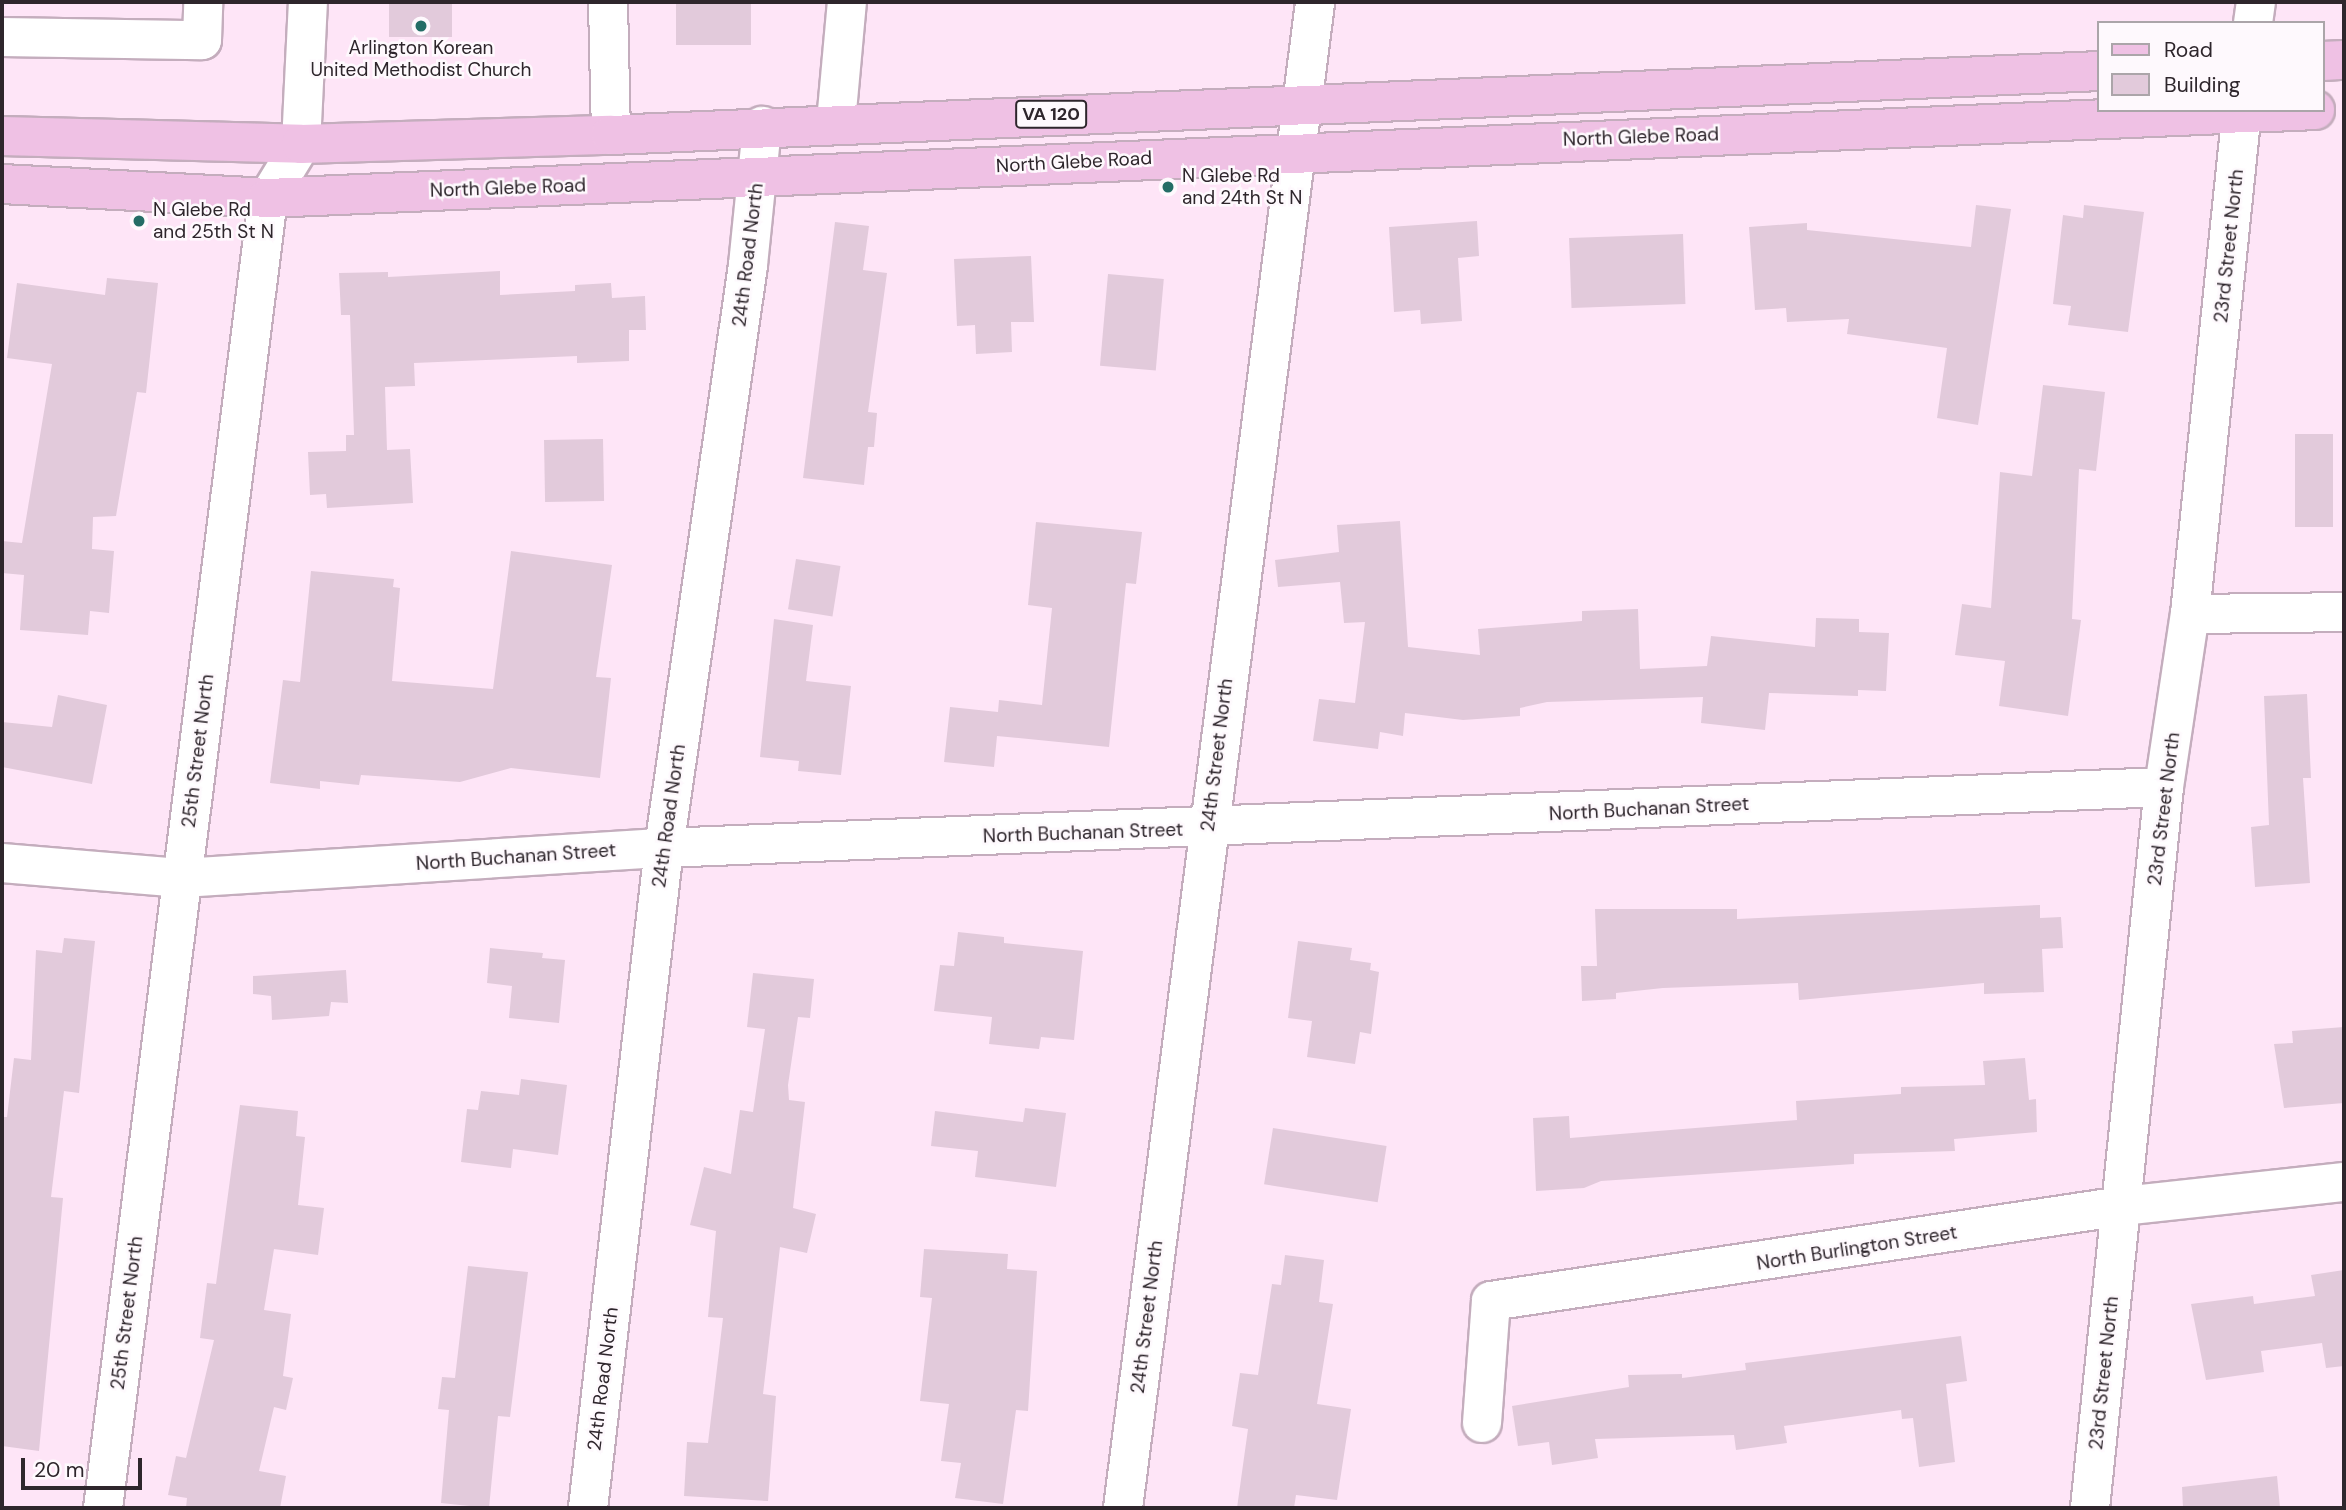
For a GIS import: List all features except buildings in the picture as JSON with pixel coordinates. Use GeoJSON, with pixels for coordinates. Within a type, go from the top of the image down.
{"type":"FeatureCollection","features":[{"type":"Feature","properties":{"kind":"main road"},"geometry":{"type":"LineString","coordinates":[[2325,61],[2344,60]]}},
{"type":"Feature","properties":{"kind":"main road","name":"VA 120"},"geometry":{"type":"LineString","coordinates":[[2,136],[301,144],[611,135],[836,122],[2098,71]]}},
{"type":"Feature","properties":{"kind":"main road"},"geometry":{"type":"LineString","coordinates":[[2325,110],[2344,109]]}},
{"type":"Feature","properties":{"kind":"main road","name":"North Glebe Road"},"geometry":{"type":"LineString","coordinates":[[2,184],[268,198],[757,178],[1296,151],[2242,112]]}},
{"type":"Feature","properties":{"kind":"street"},"geometry":{"type":"LineString","coordinates":[[2,37],[202,40],[203,2]]}},
{"type":"Feature","properties":{"kind":"street","name":"25th Street North"},"geometry":{"type":"LineString","coordinates":[[103,1508],[268,198],[301,144],[308,2]]}},
{"type":"Feature","properties":{"kind":"street"},"geometry":{"type":"LineString","coordinates":[[608,2],[611,135]]}},
{"type":"Feature","properties":{"kind":"street"},"geometry":{"type":"LineString","coordinates":[[836,122],[847,2]]}},
{"type":"Feature","properties":{"kind":"street","name":"24th Street North"},"geometry":{"type":"LineString","coordinates":[[1124,1508],[1207,829],[1304,105],[1315,2]]}},
{"type":"Feature","properties":{"kind":"street"},"geometry":{"type":"LineString","coordinates":[[2253,21],[2256,2]]}},
{"type":"Feature","properties":{"kind":"street","name":"23rd Street North"},"geometry":{"type":"LineString","coordinates":[[2090,1508],[2164,787],[2190,614],[2242,112]]}},
{"type":"Feature","properties":{"kind":"street","name":"24th Road North"},"geometry":{"type":"LineString","coordinates":[[588,1508],[664,848],[762,126]]}},
{"type":"Feature","properties":{"kind":"street"},"geometry":{"type":"LineString","coordinates":[[2190,614],[2344,612]]}},
{"type":"Feature","properties":{"kind":"street","name":"North Buchanan Street"},"geometry":{"type":"LineString","coordinates":[[2,863],[182,878],[664,848],[1207,829],[2164,787]]}},
{"type":"Feature","properties":{"kind":"street","name":"North Burlington Street"},"geometry":{"type":"LineString","coordinates":[[1482,1423],[1491,1301],[2122,1206],[2344,1182]]}},
{"type":"Feature","properties":{"kind":"place","name":"Arlington Korean United Methodist Church"},"geometry":{"type":"Point","coordinates":[421,26]}},
{"type":"Feature","properties":{"kind":"place","name":"N Glebe Rd and 24th St N"},"geometry":{"type":"Point","coordinates":[1168,187]}},
{"type":"Feature","properties":{"kind":"place","name":"N Glebe Rd and 25th St N"},"geometry":{"type":"Point","coordinates":[139,221]}}]}
